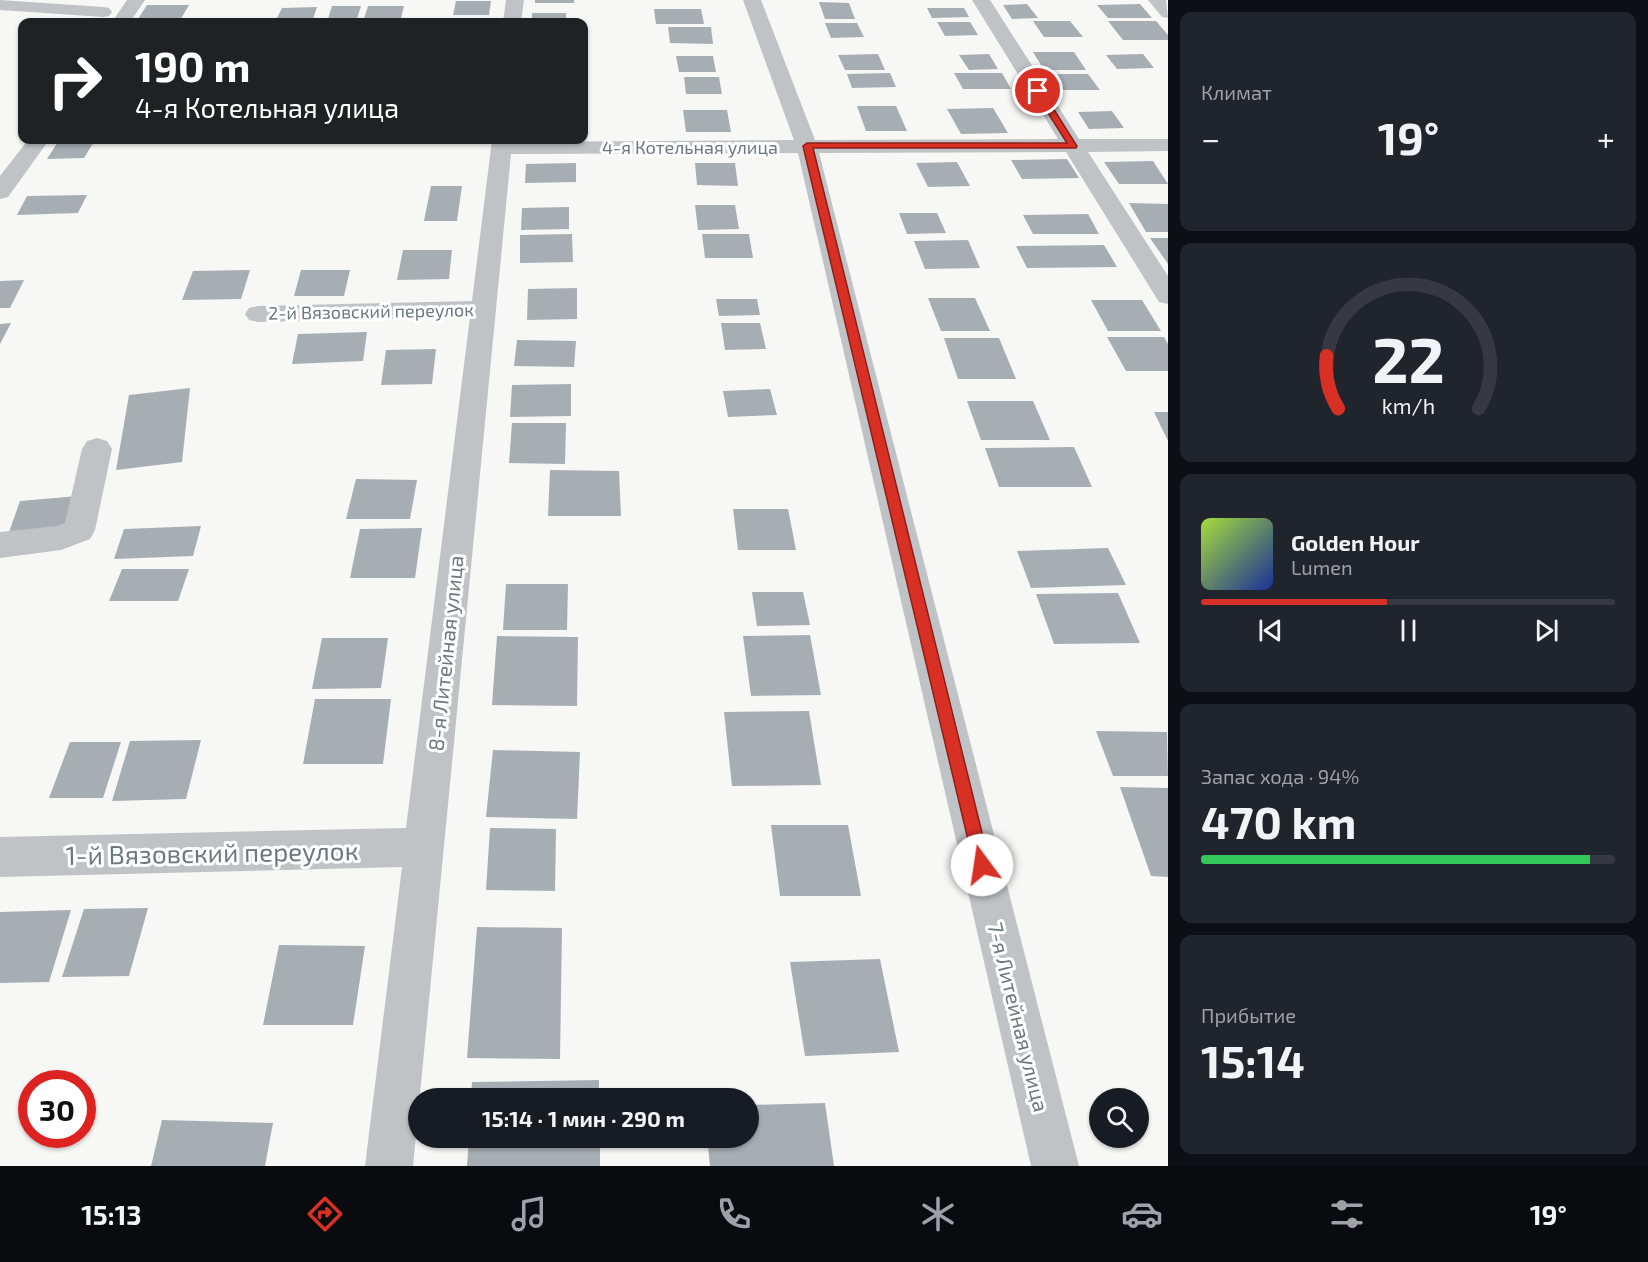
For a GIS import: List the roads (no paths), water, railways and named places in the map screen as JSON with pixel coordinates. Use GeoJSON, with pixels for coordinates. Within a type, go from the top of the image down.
{"type":"FeatureCollection","features":[{"type":"Feature","properties":{"kind":"street"},"geometry":{"type":"LineString","coordinates":[[75,0],[115,18]]}},
{"type":"Feature","properties":{"kind":"street"},"geometry":{"type":"LineString","coordinates":[[123,18],[136,0]]}},
{"type":"Feature","properties":{"kind":"street"},"geometry":{"type":"LineString","coordinates":[[513,18],[515,0]]}},
{"type":"Feature","properties":{"kind":"street","name":"7-я Литейная улица"},"geometry":{"type":"LineString","coordinates":[[752,0],[807,146],[1055,1166]]}},
{"type":"Feature","properties":{"kind":"street"},"geometry":{"type":"LineString","coordinates":[[981,0],[1168,296]]}},
{"type":"Feature","properties":{"kind":"street"},"geometry":{"type":"LineString","coordinates":[[1157,0],[1168,13]]}},
{"type":"Feature","properties":{"kind":"street"},"geometry":{"type":"LineString","coordinates":[[0,5],[103,12]]}},
{"type":"Feature","properties":{"kind":"street"},"geometry":{"type":"LineString","coordinates":[[0,192],[36,144]]}},
{"type":"Feature","properties":{"kind":"street","name":"4-я Котельная улица"},"geometry":{"type":"LineString","coordinates":[[501,144],[1168,145]]}},
{"type":"Feature","properties":{"kind":"street","name":"8-я Литейная улица"},"geometry":{"type":"LineString","coordinates":[[389,1166],[501,144]]}},
{"type":"Feature","properties":{"kind":"street","name":"2-й Вязовский переулок"},"geometry":{"type":"LineString","coordinates":[[258,314],[483,309]]}},
{"type":"Feature","properties":{"kind":"street"},"geometry":{"type":"LineString","coordinates":[[0,545],[61,538],[79,530],[97,449]]}},
{"type":"Feature","properties":{"kind":"street","name":"1-й Вязовский переулок"},"geometry":{"type":"LineString","coordinates":[[0,857],[424,847]]}}]}
